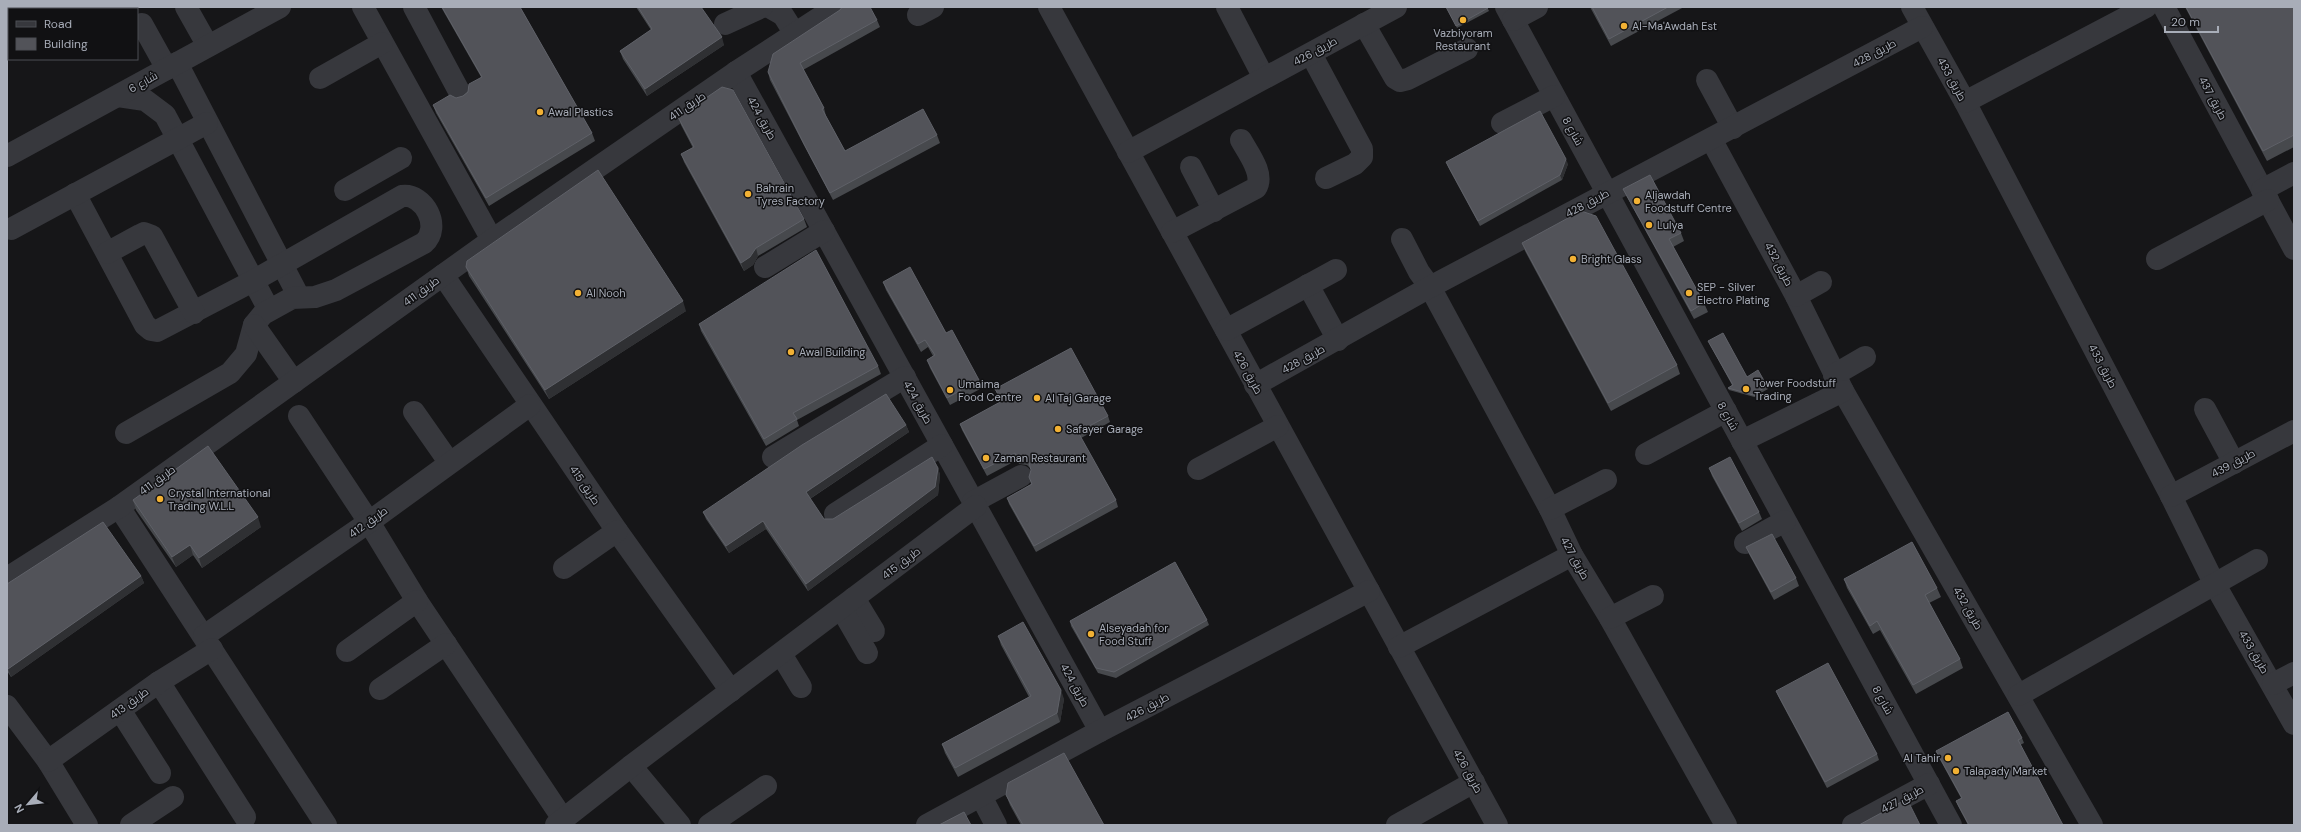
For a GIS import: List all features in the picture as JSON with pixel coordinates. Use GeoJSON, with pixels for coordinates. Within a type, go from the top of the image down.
{"type":"FeatureCollection","features":[{"type":"Feature","properties":{"kind":"street"},"geometry":{"type":"LineString","coordinates":[[186,7],[208,46]]}},
{"type":"Feature","properties":{"kind":"street","name":"شارع 6"},"geometry":{"type":"LineString","coordinates":[[7,156],[280,7]]}},
{"type":"Feature","properties":{"kind":"street"},"geometry":{"type":"LineString","coordinates":[[363,7],[492,240]]}},
{"type":"Feature","properties":{"kind":"street"},"geometry":{"type":"LineString","coordinates":[[414,7],[460,93]]}},
{"type":"Feature","properties":{"kind":"street"},"geometry":{"type":"LineString","coordinates":[[725,24],[762,7]]}},
{"type":"Feature","properties":{"kind":"street"},"geometry":{"type":"LineString","coordinates":[[769,7],[783,15],[795,34]]}},
{"type":"Feature","properties":{"kind":"street","name":"طريق 411"},"geometry":{"type":"LineString","coordinates":[[7,578],[119,508],[492,240],[736,72],[836,7]]}},
{"type":"Feature","properties":{"kind":"street","name":"طريق 426"},"geometry":{"type":"LineString","coordinates":[[1049,7],[1497,825]]}},
{"type":"Feature","properties":{"kind":"street"},"geometry":{"type":"LineString","coordinates":[[1227,7],[1264,78]]}},
{"type":"Feature","properties":{"kind":"street","name":"طريق 426"},"geometry":{"type":"LineString","coordinates":[[1128,152],[1396,7]]}},
{"type":"Feature","properties":{"kind":"street"},"geometry":{"type":"LineString","coordinates":[[1509,14],[1537,7]]}},
{"type":"Feature","properties":{"kind":"street","name":"طريق 433"},"geometry":{"type":"LineString","coordinates":[[1912,7],[1965,102],[2172,496],[2216,587],[2273,684],[2294,724]]}},
{"type":"Feature","properties":{"kind":"street"},"geometry":{"type":"LineString","coordinates":[[1965,102],[2146,7]]}},
{"type":"Feature","properties":{"kind":"street","name":"طريق 437"},"geometry":{"type":"LineString","coordinates":[[2164,7],[2294,249]]}},
{"type":"Feature","properties":{"kind":"street","name":"شارع 8"},"geometry":{"type":"LineString","coordinates":[[1509,14],[1951,825]]}},
{"type":"Feature","properties":{"kind":"street"},"geometry":{"type":"LineString","coordinates":[[142,24],[172,66],[207,123],[300,297]]}},
{"type":"Feature","properties":{"kind":"street"},"geometry":{"type":"LineString","coordinates":[[1364,24],[1395,78],[1400,80],[1408,79],[1467,49]]}},
{"type":"Feature","properties":{"kind":"street","name":"طريق 428"},"geometry":{"type":"LineString","coordinates":[[1255,385],[1338,340],[1430,287],[1607,192],[1733,128],[1922,27]]}},
{"type":"Feature","properties":{"kind":"street"},"geometry":{"type":"LineString","coordinates":[[320,78],[382,43]]}},
{"type":"Feature","properties":{"kind":"street"},"geometry":{"type":"LineString","coordinates":[[1311,54],[1362,149],[1362,158],[1355,164],[1326,178]]}},
{"type":"Feature","properties":{"kind":"street","name":"طريق 424"},"geometry":{"type":"LineString","coordinates":[[736,72],[1100,731]]}},
{"type":"Feature","properties":{"kind":"street"},"geometry":{"type":"LineString","coordinates":[[1707,80],[1733,128]]}},
{"type":"Feature","properties":{"kind":"street"},"geometry":{"type":"LineString","coordinates":[[118,96],[145,100],[153,104],[165,115],[253,281],[261,318],[294,382]]}},
{"type":"Feature","properties":{"kind":"street"},"geometry":{"type":"LineString","coordinates":[[1502,123],[1554,96]]}},
{"type":"Feature","properties":{"kind":"street"},"geometry":{"type":"LineString","coordinates":[[12,229],[207,123]]}},
{"type":"Feature","properties":{"kind":"street","name":"طريق 432"},"geometry":{"type":"LineString","coordinates":[[1711,139],[1796,296],[1838,381],[2092,825]]}},
{"type":"Feature","properties":{"kind":"street"},"geometry":{"type":"LineString","coordinates":[[1172,232],[1252,191],[1259,184],[1258,173],[1241,140]]}},
{"type":"Feature","properties":{"kind":"street"},"geometry":{"type":"LineString","coordinates":[[344,190],[401,158]]}},
{"type":"Feature","properties":{"kind":"street"},"geometry":{"type":"LineString","coordinates":[[1191,167],[1214,211]]}},
{"type":"Feature","properties":{"kind":"street"},"geometry":{"type":"LineString","coordinates":[[374,173],[390,202]]}},
{"type":"Feature","properties":{"kind":"street"},"geometry":{"type":"LineString","coordinates":[[2158,259],[2265,195],[2294,173]]}},
{"type":"Feature","properties":{"kind":"street"},"geometry":{"type":"LineString","coordinates":[[75,194],[147,328],[157,331],[162,330],[253,281],[402,196],[408,195],[418,200],[432,224],[428,240],[336,290],[315,297],[300,297],[261,318],[246,354],[230,373],[126,433]]}},
{"type":"Feature","properties":{"kind":"street"},"geometry":{"type":"LineString","coordinates":[[765,267],[824,230]]}},
{"type":"Feature","properties":{"kind":"street"},"geometry":{"type":"LineString","coordinates":[[107,253],[144,233],[152,236],[194,313]]}},
{"type":"Feature","properties":{"kind":"street","name":"طريق 427"},"geometry":{"type":"LineString","coordinates":[[1402,239],[1419,272],[1430,287],[1550,509],[1572,555],[1610,618],[1726,825]]}},
{"type":"Feature","properties":{"kind":"street"},"geometry":{"type":"LineString","coordinates":[[1226,330],[1336,270]]}},
{"type":"Feature","properties":{"kind":"street","name":"طريق 415"},"geometry":{"type":"LineString","coordinates":[[444,275],[530,405],[617,531],[731,691]]}},
{"type":"Feature","properties":{"kind":"street"},"geometry":{"type":"LineString","coordinates":[[1796,296],[1822,282]]}},
{"type":"Feature","properties":{"kind":"street"},"geometry":{"type":"LineString","coordinates":[[1308,285],[1338,340]]}},
{"type":"Feature","properties":{"kind":"street"},"geometry":{"type":"LineString","coordinates":[[1742,441],[1838,381],[1866,359]]}},
{"type":"Feature","properties":{"kind":"street"},"geometry":{"type":"LineString","coordinates":[[773,457],[905,377]]}},
{"type":"Feature","properties":{"kind":"street","name":"طريق 412"},"geometry":{"type":"LineString","coordinates":[[208,642],[449,462],[530,405]]}},
{"type":"Feature","properties":{"kind":"street"},"geometry":{"type":"LineString","coordinates":[[2205,409],[2234,463]]}},
{"type":"Feature","properties":{"kind":"street"},"geometry":{"type":"LineString","coordinates":[[1646,454],[1726,411]]}},
{"type":"Feature","properties":{"kind":"street"},"geometry":{"type":"LineString","coordinates":[[414,412],[449,462]]}},
{"type":"Feature","properties":{"kind":"street"},"geometry":{"type":"LineString","coordinates":[[299,416],[369,522],[417,601],[560,822]]}},
{"type":"Feature","properties":{"kind":"street"},"geometry":{"type":"LineString","coordinates":[[1238,458],[1280,430]]}},
{"type":"Feature","properties":{"kind":"street"},"geometry":{"type":"LineString","coordinates":[[1198,469],[1280,430]]}},
{"type":"Feature","properties":{"kind":"street","name":"طريق 439"},"geometry":{"type":"LineString","coordinates":[[2172,496],[2294,431]]}},
{"type":"Feature","properties":{"kind":"street"},"geometry":{"type":"LineString","coordinates":[[834,514],[942,445]]}},
{"type":"Feature","properties":{"kind":"street","name":"طريق 415"},"geometry":{"type":"LineString","coordinates":[[560,822],[631,766],[781,654],[974,504],[1021,476]]}},
{"type":"Feature","properties":{"kind":"street"},"geometry":{"type":"LineString","coordinates":[[1550,509],[1606,480]]}},
{"type":"Feature","properties":{"kind":"street"},"geometry":{"type":"LineString","coordinates":[[119,508],[208,642],[326,825]]}},
{"type":"Feature","properties":{"kind":"street"},"geometry":{"type":"LineString","coordinates":[[1745,543],[1785,520]]}},
{"type":"Feature","properties":{"kind":"street"},"geometry":{"type":"LineString","coordinates":[[564,568],[617,531]]}},
{"type":"Feature","properties":{"kind":"street"},"geometry":{"type":"LineString","coordinates":[[1399,647],[1572,555]]}},
{"type":"Feature","properties":{"kind":"street"},"geometry":{"type":"LineString","coordinates":[[2019,695],[2259,563]]}},
{"type":"Feature","properties":{"kind":"street","name":"طريق 426"},"geometry":{"type":"LineString","coordinates":[[927,825],[1100,731],[1369,591]]}},
{"type":"Feature","properties":{"kind":"street"},"geometry":{"type":"LineString","coordinates":[[1610,618],[1653,596]]}},
{"type":"Feature","properties":{"kind":"street"},"geometry":{"type":"LineString","coordinates":[[348,651],[417,601]]}},
{"type":"Feature","properties":{"kind":"street"},"geometry":{"type":"LineString","coordinates":[[847,603],[874,631]]}},
{"type":"Feature","properties":{"kind":"street"},"geometry":{"type":"LineString","coordinates":[[847,603],[867,653]]}},
{"type":"Feature","properties":{"kind":"street","name":"طريق 413"},"geometry":{"type":"LineString","coordinates":[[48,761],[159,682],[208,642]]}},
{"type":"Feature","properties":{"kind":"street"},"geometry":{"type":"LineString","coordinates":[[380,689],[446,644]]}},
{"type":"Feature","properties":{"kind":"street"},"geometry":{"type":"LineString","coordinates":[[781,654],[801,687]]}},
{"type":"Feature","properties":{"kind":"street"},"geometry":{"type":"LineString","coordinates":[[2273,684],[2294,672]]}},
{"type":"Feature","properties":{"kind":"street"},"geometry":{"type":"LineString","coordinates":[[159,682],[245,817]]}},
{"type":"Feature","properties":{"kind":"street"},"geometry":{"type":"LineString","coordinates":[[7,706],[48,761],[87,825]]}},
{"type":"Feature","properties":{"kind":"street"},"geometry":{"type":"LineString","coordinates":[[120,710],[160,773]]}},
{"type":"Feature","properties":{"kind":"street"},"geometry":{"type":"LineString","coordinates":[[631,766],[680,825]]}},
{"type":"Feature","properties":{"kind":"street"},"geometry":{"type":"LineString","coordinates":[[1397,825],[1474,782]]}},
{"type":"Feature","properties":{"kind":"street","name":"طريق 427"},"geometry":{"type":"LineString","coordinates":[[1853,825],[1930,784]]}},
{"type":"Feature","properties":{"kind":"street"},"geometry":{"type":"LineString","coordinates":[[709,825],[766,786]]}},
{"type":"Feature","properties":{"kind":"street"},"geometry":{"type":"LineString","coordinates":[[981,796],[996,825]]}},
{"type":"Feature","properties":{"kind":"street"},"geometry":{"type":"LineString","coordinates":[[131,825],[173,797]]}},
{"type":"Feature","properties":{"kind":"building","name":"Awal Plastics"},"geometry":{"type":"Polygon","coordinates":[[[442,7],[520,7],[592,133],[486,198],[433,105],[450,95],[456,98],[463,96],[468,92],[469,84],[482,77],[442,7]]]}},
{"type":"Feature","properties":{"kind":"building"},"geometry":{"type":"Polygon","coordinates":[[[638,7],[701,7],[722,37],[645,89],[620,51],[652,29],[638,7]]]}},
{"type":"Feature","properties":{"kind":"building"},"geometry":{"type":"Polygon","coordinates":[[[842,7],[870,7],[877,20],[800,63],[824,108],[822,109],[845,151],[923,109],[937,135],[830,193],[768,72],[773,54],[840,10],[842,7]]]}},
{"type":"Feature","properties":{"kind":"building","name":"Vazbiyoram Restaurant"},"geometry":{"type":"Polygon","coordinates":[[[1446,7],[1487,7],[1488,8],[1456,26],[1446,7]]]}},
{"type":"Feature","properties":{"kind":"building","name":"Al-Ma'Awdah Est"},"geometry":{"type":"Polygon","coordinates":[[[1592,7],[1668,7],[1609,39],[1592,7]]]}},
{"type":"Feature","properties":{"kind":"building"},"geometry":{"type":"Polygon","coordinates":[[[2186,7],[2294,7],[2294,135],[2263,151],[2186,7]]]}},
{"type":"Feature","properties":{"kind":"building","name":"Bahrain Tyres Factory"},"geometry":{"type":"Polygon","coordinates":[[[722,87],[733,90],[804,219],[756,248],[750,257],[741,263],[681,154],[694,147],[678,117],[722,87]]]}},
{"type":"Feature","properties":{"kind":"building"},"geometry":{"type":"Polygon","coordinates":[[[1540,111],[1566,159],[1560,175],[1478,221],[1446,162],[1540,111]]]}},
{"type":"Feature","properties":{"kind":"building","name":"Al Nooh"},"geometry":{"type":"Polygon","coordinates":[[[598,170],[683,301],[545,390],[466,267],[467,261],[598,170]]]}},
{"type":"Feature","properties":{"kind":"building"},"geometry":{"type":"Polygon","coordinates":[[[1650,175],[1681,233],[1669,239],[1704,303],[1691,311],[1623,189],[1650,175]]]}},
{"type":"Feature","properties":{"kind":"building"},"geometry":{"type":"Polygon","coordinates":[[[1581,211],[1596,216],[1677,365],[1608,403],[1522,243],[1581,211]]]}},
{"type":"Feature","properties":{"kind":"building","name":"Awal Building"},"geometry":{"type":"Polygon","coordinates":[[[816,250],[878,366],[793,413],[797,419],[764,439],[699,324],[816,250]]]}},
{"type":"Feature","properties":{"kind":"building"},"geometry":{"type":"Polygon","coordinates":[[[910,267],[946,333],[952,330],[979,380],[947,398],[927,360],[935,355],[925,340],[918,344],[883,282],[910,267]]]}},
{"type":"Feature","properties":{"kind":"building"},"geometry":{"type":"Polygon","coordinates":[[[1723,333],[1747,377],[1758,370],[1767,386],[1756,393],[1757,396],[1728,388],[1733,385],[1708,341],[1723,333]]]}},
{"type":"Feature","properties":{"kind":"building"},"geometry":{"type":"Polygon","coordinates":[[[1071,348],[1108,416],[1078,432],[1116,500],[1034,546],[1007,498],[1032,484],[1029,477],[1031,470],[1029,463],[1025,459],[1017,458],[1015,453],[984,469],[960,424],[1002,401],[995,389],[1071,348]]]}},
{"type":"Feature","properties":{"kind":"building"},"geometry":{"type":"Polygon","coordinates":[[[886,394],[906,425],[806,492],[824,519],[833,519],[932,457],[938,468],[935,487],[806,584],[763,521],[726,546],[703,512],[802,445],[886,394]]]}},
{"type":"Feature","properties":{"kind":"building"},"geometry":{"type":"Polygon","coordinates":[[[208,446],[258,517],[199,558],[190,545],[172,557],[133,500],[208,446]]]}},
{"type":"Feature","properties":{"kind":"building"},"geometry":{"type":"Polygon","coordinates":[[[1730,457],[1759,512],[1739,523],[1709,468],[1730,457]]]}},
{"type":"Feature","properties":{"kind":"building"},"geometry":{"type":"Polygon","coordinates":[[[103,522],[141,576],[8,669],[7,584],[103,522]]]}},
{"type":"Feature","properties":{"kind":"building"},"geometry":{"type":"Polygon","coordinates":[[[1772,534],[1796,578],[1771,592],[1746,547],[1772,534]]]}},
{"type":"Feature","properties":{"kind":"building"},"geometry":{"type":"Polygon","coordinates":[[[1912,542],[1937,588],[1925,595],[1960,659],[1913,685],[1877,621],[1870,626],[1844,579],[1912,542]]]}},
{"type":"Feature","properties":{"kind":"building"},"geometry":{"type":"Polygon","coordinates":[[[1175,562],[1207,620],[1114,672],[1096,668],[1070,621],[1175,562]]]}},
{"type":"Feature","properties":{"kind":"building"},"geometry":{"type":"Polygon","coordinates":[[[1023,622],[1061,690],[1057,713],[955,768],[942,744],[1031,696],[998,636],[1023,622]]]}},
{"type":"Feature","properties":{"kind":"building"},"geometry":{"type":"Polygon","coordinates":[[[1828,663],[1877,754],[1825,782],[1776,691],[1828,663]]]}},
{"type":"Feature","properties":{"kind":"building"},"geometry":{"type":"Polygon","coordinates":[[[2008,712],[2022,738],[2018,740],[2063,825],[1969,825],[1956,801],[1962,798],[1936,751],[2008,712]]]}},
{"type":"Feature","properties":{"kind":"building"},"geometry":{"type":"Polygon","coordinates":[[[1064,753],[1104,825],[1023,825],[1006,795],[1008,783],[1064,753]]]}},
{"type":"Feature","properties":{"kind":"building"},"geometry":{"type":"Polygon","coordinates":[[[1905,800],[1908,801],[1920,825],[1859,825],[1905,800]]]}},
{"type":"Feature","properties":{"kind":"building"},"geometry":{"type":"Polygon","coordinates":[[[964,812],[971,825],[939,825],[964,812]]]}},
{"type":"Feature","properties":{"kind":"place","name":"Vazbiyoram Restaurant"},"geometry":{"type":"Point","coordinates":[1463,20]}},
{"type":"Feature","properties":{"kind":"place","name":"Al-Ma'Awdah Est"},"geometry":{"type":"Point","coordinates":[1624,26]}},
{"type":"Feature","properties":{"kind":"place","name":"Awal Plastics"},"geometry":{"type":"Point","coordinates":[540,112]}},
{"type":"Feature","properties":{"kind":"place","name":"Bahrain Tyres Factory"},"geometry":{"type":"Point","coordinates":[748,194]}},
{"type":"Feature","properties":{"kind":"place","name":"Aljawdah Foodstuff Centre"},"geometry":{"type":"Point","coordinates":[1637,201]}},
{"type":"Feature","properties":{"kind":"place","name":"Lulya"},"geometry":{"type":"Point","coordinates":[1649,225]}},
{"type":"Feature","properties":{"kind":"place","name":"Bright Glass"},"geometry":{"type":"Point","coordinates":[1573,259]}},
{"type":"Feature","properties":{"kind":"place","name":"Al Nooh"},"geometry":{"type":"Point","coordinates":[578,293]}},
{"type":"Feature","properties":{"kind":"place","name":"SEP - Silver Electro Plating"},"geometry":{"type":"Point","coordinates":[1689,293]}},
{"type":"Feature","properties":{"kind":"place","name":"Awal Building"},"geometry":{"type":"Point","coordinates":[791,352]}},
{"type":"Feature","properties":{"kind":"place","name":"Tower Foodstuff Trading"},"geometry":{"type":"Point","coordinates":[1746,389]}},
{"type":"Feature","properties":{"kind":"place","name":"Umaima Food Centre"},"geometry":{"type":"Point","coordinates":[950,390]}},
{"type":"Feature","properties":{"kind":"place","name":"Al Taj Garage"},"geometry":{"type":"Point","coordinates":[1037,398]}},
{"type":"Feature","properties":{"kind":"place","name":"Safayer Garage"},"geometry":{"type":"Point","coordinates":[1058,429]}},
{"type":"Feature","properties":{"kind":"place","name":"Zaman Restaurant"},"geometry":{"type":"Point","coordinates":[986,458]}},
{"type":"Feature","properties":{"kind":"place","name":"Crystal International Trading W.L.L"},"geometry":{"type":"Point","coordinates":[160,499]}},
{"type":"Feature","properties":{"kind":"place","name":"Alseyadah for Food Stuff"},"geometry":{"type":"Point","coordinates":[1091,634]}},
{"type":"Feature","properties":{"kind":"place","name":"Al Tahir"},"geometry":{"type":"Point","coordinates":[1948,758]}},
{"type":"Feature","properties":{"kind":"place","name":"Talapady Market"},"geometry":{"type":"Point","coordinates":[1956,771]}}]}
